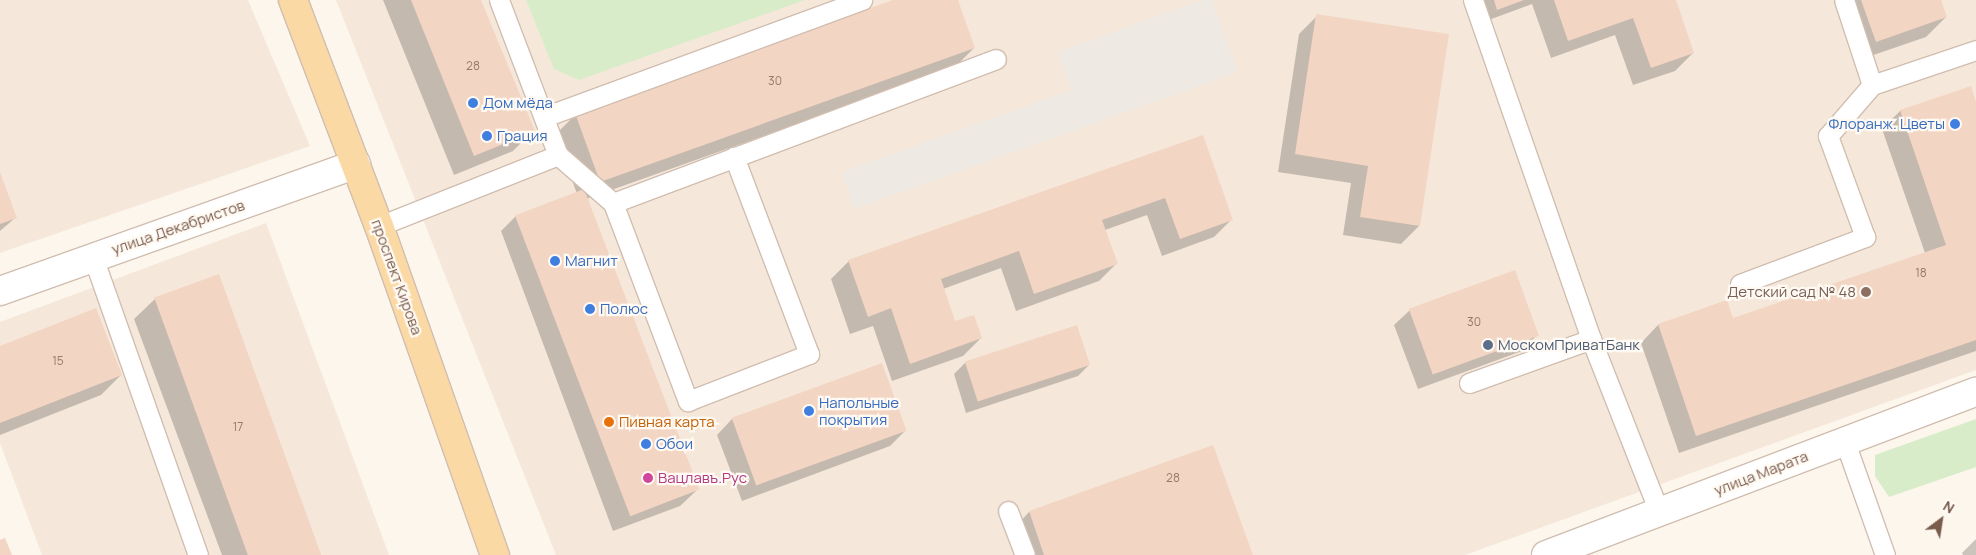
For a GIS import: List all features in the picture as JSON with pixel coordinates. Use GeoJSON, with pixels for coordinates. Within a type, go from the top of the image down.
{"type":"FeatureCollection","features":[{"type":"Feature","properties":{"kind":"main road","name":"проспект Кирова"},"geometry":{"type":"LineString","coordinates":[[293,0],[379,226],[495,555]]}},
{"type":"Feature","properties":{"kind":"street","name":"улица Декабристов"},"geometry":{"type":"LineString","coordinates":[[0,291],[356,164]]}},
{"type":"Feature","properties":{"kind":"street","name":"улица Марата"},"geometry":{"type":"LineString","coordinates":[[1546,555],[1976,392]]}},
{"type":"Feature","properties":{"kind":"lane"},"geometry":{"type":"LineString","coordinates":[[499,0],[558,155],[613,203],[688,401],[809,354],[734,157]]}},
{"type":"Feature","properties":{"kind":"lane"},"geometry":{"type":"LineString","coordinates":[[544,117],[862,0]]}},
{"type":"Feature","properties":{"kind":"lane"},"geometry":{"type":"LineString","coordinates":[[1472,0],[1591,339],[1659,512]]}},
{"type":"Feature","properties":{"kind":"lane"},"geometry":{"type":"LineString","coordinates":[[1844,0],[1872,85]]}},
{"type":"Feature","properties":{"kind":"lane"},"geometry":{"type":"LineString","coordinates":[[1740,284],[1865,237],[1828,136],[1872,85],[1976,50]]}},
{"type":"Feature","properties":{"kind":"lane"},"geometry":{"type":"LineString","coordinates":[[613,203],[996,60]]}},
{"type":"Feature","properties":{"kind":"lane"},"geometry":{"type":"LineString","coordinates":[[379,226],[558,155]]}},
{"type":"Feature","properties":{"kind":"lane"},"geometry":{"type":"LineString","coordinates":[[93,257],[198,555]]}},
{"type":"Feature","properties":{"kind":"lane"},"geometry":{"type":"LineString","coordinates":[[1469,383],[1591,339]]}},
{"type":"Feature","properties":{"kind":"lane"},"geometry":{"type":"LineString","coordinates":[[1845,442],[1885,555]]}},
{"type":"Feature","properties":{"kind":"lane"},"geometry":{"type":"LineString","coordinates":[[1008,511],[1025,555]]}},
{"type":"Feature","properties":{"kind":"shaded area"},"geometry":{"type":"Polygon","coordinates":[[[0,0],[248,0],[310,146],[0,253],[0,0]]]}},
{"type":"Feature","properties":{"kind":"shaded area"},"geometry":{"type":"Polygon","coordinates":[[[336,0],[1976,0],[1976,370],[1465,555],[556,555],[336,0]]]}},
{"type":"Feature","properties":{"kind":"shaded area"},"geometry":{"type":"Polygon","coordinates":[[[1202,0],[1212,0],[1238,72],[854,209],[842,172],[1071,90],[1058,52],[1202,0]]]}},
{"type":"Feature","properties":{"kind":"shaded area"},"geometry":{"type":"Polygon","coordinates":[[[266,223],[389,555],[42,555],[0,443],[0,322],[266,223]]]}},
{"type":"Feature","properties":{"kind":"green space"},"geometry":{"type":"Polygon","coordinates":[[[526,0],[805,0],[579,80],[554,69],[526,0]]]}},
{"type":"Feature","properties":{"kind":"green space"},"geometry":{"type":"Polygon","coordinates":[[[1976,419],[1976,467],[1889,497],[1875,476],[1875,455],[1976,419]]]}},
{"type":"Feature","properties":{"kind":"building"},"geometry":{"type":"Polygon","coordinates":[[[411,0],[481,0],[535,131],[474,156],[411,0]]]}},
{"type":"Feature","properties":{"kind":"building"},"geometry":{"type":"Polygon","coordinates":[[[893,0],[958,0],[975,48],[600,182],[575,113],[893,0]]]}},
{"type":"Feature","properties":{"kind":"building"},"geometry":{"type":"Polygon","coordinates":[[[1494,0],[1524,0],[1497,10],[1494,0]]]}},
{"type":"Feature","properties":{"kind":"building"},"geometry":{"type":"Polygon","coordinates":[[[1554,0],[1676,0],[1694,53],[1651,68],[1633,18],[1568,41],[1554,0]]]}},
{"type":"Feature","properties":{"kind":"building"},"geometry":{"type":"Polygon","coordinates":[[[1861,0],[1941,0],[1947,17],[1876,42],[1861,0]]]}},
{"type":"Feature","properties":{"kind":"building"},"geometry":{"type":"Polygon","coordinates":[[[1316,14],[1449,34],[1420,226],[1360,217],[1368,166],[1295,154],[1316,14]]]}},
{"type":"Feature","properties":{"kind":"building"},"geometry":{"type":"Polygon","coordinates":[[[1971,86],[1976,102],[1976,340],[1696,436],[1658,324],[1727,300],[1733,318],[1946,245],[1900,110],[1971,86]]]}},
{"type":"Feature","properties":{"kind":"building"},"geometry":{"type":"Polygon","coordinates":[[[1203,135],[1233,220],[1180,239],[1165,198],[1102,220],[1118,264],[1034,294],[1019,251],[941,279],[955,321],[974,315],[982,338],[910,364],[891,308],[868,317],[848,260],[1203,135]]]}},
{"type":"Feature","properties":{"kind":"building"},"geometry":{"type":"Polygon","coordinates":[[[0,172],[17,218],[0,224],[0,172]]]}},
{"type":"Feature","properties":{"kind":"building","name":"Полюс"},"geometry":{"type":"Polygon","coordinates":[[[584,189],[699,490],[630,516],[515,216],[584,189]]]}},
{"type":"Feature","properties":{"kind":"building"},"geometry":{"type":"Polygon","coordinates":[[[1515,270],[1539,336],[1433,374],[1409,309],[1515,270]]]}},
{"type":"Feature","properties":{"kind":"building"},"geometry":{"type":"Polygon","coordinates":[[[219,274],[321,555],[248,555],[154,298],[219,274]]]}},
{"type":"Feature","properties":{"kind":"building"},"geometry":{"type":"Polygon","coordinates":[[[96,308],[122,375],[0,423],[0,346],[96,308]]]}},
{"type":"Feature","properties":{"kind":"building"},"geometry":{"type":"Polygon","coordinates":[[[1077,325],[1090,365],[978,401],[965,361],[1077,325]]]}},
{"type":"Feature","properties":{"kind":"building"},"geometry":{"type":"Polygon","coordinates":[[[882,363],[907,431],[756,485],[732,418],[882,363]]]}},
{"type":"Feature","properties":{"kind":"building"},"geometry":{"type":"Polygon","coordinates":[[[1213,445],[1253,555],[1044,555],[1029,511],[1213,445]]]}},
{"type":"Feature","properties":{"kind":"building"},"geometry":{"type":"Polygon","coordinates":[[[5,538],[12,555],[0,555],[0,540],[5,538]]]}},
{"type":"Feature","properties":{"kind":"place","name":"Дом мёда"},"geometry":{"type":"Point","coordinates":[473,103]}},
{"type":"Feature","properties":{"kind":"place","name":"Флоранж. Цветы"},"geometry":{"type":"Point","coordinates":[1955,124]}},
{"type":"Feature","properties":{"kind":"place","name":"Грация"},"geometry":{"type":"Point","coordinates":[487,136]}},
{"type":"Feature","properties":{"kind":"place","name":"Магнит"},"geometry":{"type":"Point","coordinates":[555,261]}},
{"type":"Feature","properties":{"kind":"place","name":"Детский сад № 48"},"geometry":{"type":"Point","coordinates":[1866,292]}},
{"type":"Feature","properties":{"kind":"place","name":"Полюс"},"geometry":{"type":"Point","coordinates":[590,309]}},
{"type":"Feature","properties":{"kind":"place","name":"МоскомПриватБанк"},"geometry":{"type":"Point","coordinates":[1488,345]}},
{"type":"Feature","properties":{"kind":"place","name":"Напольные покрытия"},"geometry":{"type":"Point","coordinates":[809,411]}},
{"type":"Feature","properties":{"kind":"place","name":"Пивная карта"},"geometry":{"type":"Point","coordinates":[609,422]}},
{"type":"Feature","properties":{"kind":"place","name":"Обои"},"geometry":{"type":"Point","coordinates":[646,444]}},
{"type":"Feature","properties":{"kind":"place","name":"Вацлавъ.Рус"},"geometry":{"type":"Point","coordinates":[648,478]}}]}
